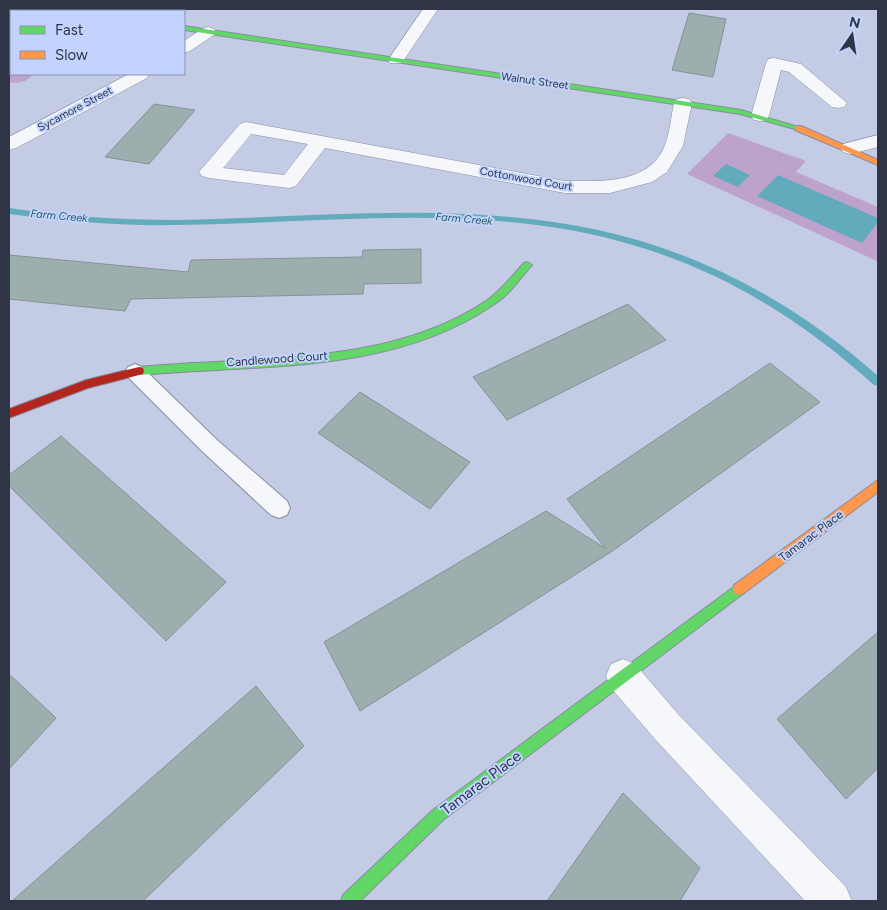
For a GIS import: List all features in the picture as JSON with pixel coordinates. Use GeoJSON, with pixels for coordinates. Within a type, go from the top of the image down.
{"type":"FeatureCollection","features":[{"type":"Feature","properties":{"kind":"street"},"geometry":{"type":"LineString","coordinates":[[396,60],[430,9]]}},
{"type":"Feature","properties":{"kind":"street","name":"Walnut Street"},"geometry":{"type":"LineString","coordinates":[[185,28],[760,116],[802,128],[850,148],[878,163]]}},
{"type":"Feature","properties":{"kind":"street"},"geometry":{"type":"LineString","coordinates":[[185,47],[208,32]]}},
{"type":"Feature","properties":{"kind":"street"},"geometry":{"type":"LineString","coordinates":[[760,116],[774,64],[795,68],[838,103]]}},
{"type":"Feature","properties":{"kind":"street","name":"Sycamore Street"},"geometry":{"type":"LineString","coordinates":[[9,144],[138,75]]}},
{"type":"Feature","properties":{"kind":"street","name":"Cottonwood Court"},"geometry":{"type":"LineString","coordinates":[[320,141],[289,182],[209,172],[246,128],[320,141],[565,187],[610,187],[645,178],[660,168],[674,146],[683,103]]}},
{"type":"Feature","properties":{"kind":"street"},"geometry":{"type":"LineString","coordinates":[[850,148],[878,141]]}},
{"type":"Feature","properties":{"kind":"street","name":"Candlewood Court"},"geometry":{"type":"LineString","coordinates":[[9,414],[44,398],[108,377],[135,372],[182,366],[318,356],[391,347],[431,336],[466,319],[489,303],[527,265]]}},
{"type":"Feature","properties":{"kind":"street","name":"Tamarac Place"},"geometry":{"type":"LineString","coordinates":[[349,901],[438,815],[878,485]]}},
{"type":"Feature","properties":{"kind":"street"},"geometry":{"type":"LineString","coordinates":[[623,676],[666,726],[832,901]]}},
{"type":"Feature","properties":{"kind":"lane"},"geometry":{"type":"LineString","coordinates":[[135,372],[210,446],[279,508]]}},
{"type":"Feature","properties":{"kind":"shaded area"},"geometry":{"type":"Polygon","coordinates":[[[9,51],[10,75],[32,75],[31,77],[25,81],[9,82],[9,51]]]}},
{"type":"Feature","properties":{"kind":"shaded area"},"geometry":{"type":"Polygon","coordinates":[[[728,133],[806,161],[796,172],[878,207],[877,261],[687,174],[728,133]]]}},
{"type":"Feature","properties":{"kind":"water"},"geometry":{"type":"Polygon","coordinates":[[[726,164],[750,175],[738,187],[713,176],[726,164]]]}},
{"type":"Feature","properties":{"kind":"water"},"geometry":{"type":"Polygon","coordinates":[[[778,175],[878,218],[878,222],[862,243],[757,196],[778,175]]]}},
{"type":"Feature","properties":{"kind":"building"},"geometry":{"type":"Polygon","coordinates":[[[689,13],[726,19],[713,77],[672,70],[689,13]]]}},
{"type":"Feature","properties":{"kind":"building"},"geometry":{"type":"Polygon","coordinates":[[[154,104],[195,110],[149,164],[105,157],[154,104]]]}},
{"type":"Feature","properties":{"kind":"building"},"geometry":{"type":"Polygon","coordinates":[[[421,249],[421,283],[364,284],[363,294],[131,299],[125,311],[9,299],[9,255],[188,272],[191,260],[362,257],[363,250],[421,249]]]}},
{"type":"Feature","properties":{"kind":"building"},"geometry":{"type":"Polygon","coordinates":[[[628,304],[666,340],[507,420],[473,377],[628,304]]]}},
{"type":"Feature","properties":{"kind":"building"},"geometry":{"type":"Polygon","coordinates":[[[770,363],[820,402],[611,552],[360,711],[324,642],[546,511],[605,548],[567,499],[770,363]]]}},
{"type":"Feature","properties":{"kind":"building"},"geometry":{"type":"Polygon","coordinates":[[[360,392],[470,462],[430,509],[318,433],[360,392]]]}},
{"type":"Feature","properties":{"kind":"building"},"geometry":{"type":"Polygon","coordinates":[[[61,436],[226,582],[166,641],[9,486],[9,475],[61,436]]]}},
{"type":"Feature","properties":{"kind":"building"},"geometry":{"type":"Polygon","coordinates":[[[878,632],[878,768],[846,799],[777,719],[878,632]]]}},
{"type":"Feature","properties":{"kind":"building"},"geometry":{"type":"Polygon","coordinates":[[[9,674],[56,718],[9,769],[9,674]]]}},
{"type":"Feature","properties":{"kind":"building"},"geometry":{"type":"Polygon","coordinates":[[[256,686],[304,746],[143,901],[12,901],[256,686]]]}},
{"type":"Feature","properties":{"kind":"building"},"geometry":{"type":"Polygon","coordinates":[[[623,793],[700,868],[680,901],[547,901],[623,793]]]}},
{"type":"Feature","properties":{"kind":"waterway","name":"Farm Creek"},"geometry":{"type":"LineString","coordinates":[[9,211],[56,217],[126,222],[353,216],[487,218],[543,224],[598,233],[675,255],[749,288],[817,331],[878,382]]}},
{"type":"Feature","properties":{"kind":"traffic: fast"},"geometry":{"type":"LineString","coordinates":[[185,28],[741,112],[798,128]]}},
{"type":"Feature","properties":{"kind":"traffic: fast"},"geometry":{"type":"LineString","coordinates":[[139,371],[321,358],[367,351],[411,341],[452,325],[490,303],[505,290],[527,265]]}},
{"type":"Feature","properties":{"kind":"traffic: fast"},"geometry":{"type":"LineString","coordinates":[[349,901],[438,815],[739,589]]}},
{"type":"Feature","properties":{"kind":"traffic: slow"},"geometry":{"type":"LineString","coordinates":[[798,128],[878,163]]}},
{"type":"Feature","properties":{"kind":"traffic: slow"},"geometry":{"type":"LineString","coordinates":[[739,589],[878,485]]}},
{"type":"Feature","properties":{"kind":"traffic: jam"},"geometry":{"type":"LineString","coordinates":[[9,414],[86,384],[139,371]]}}]}
